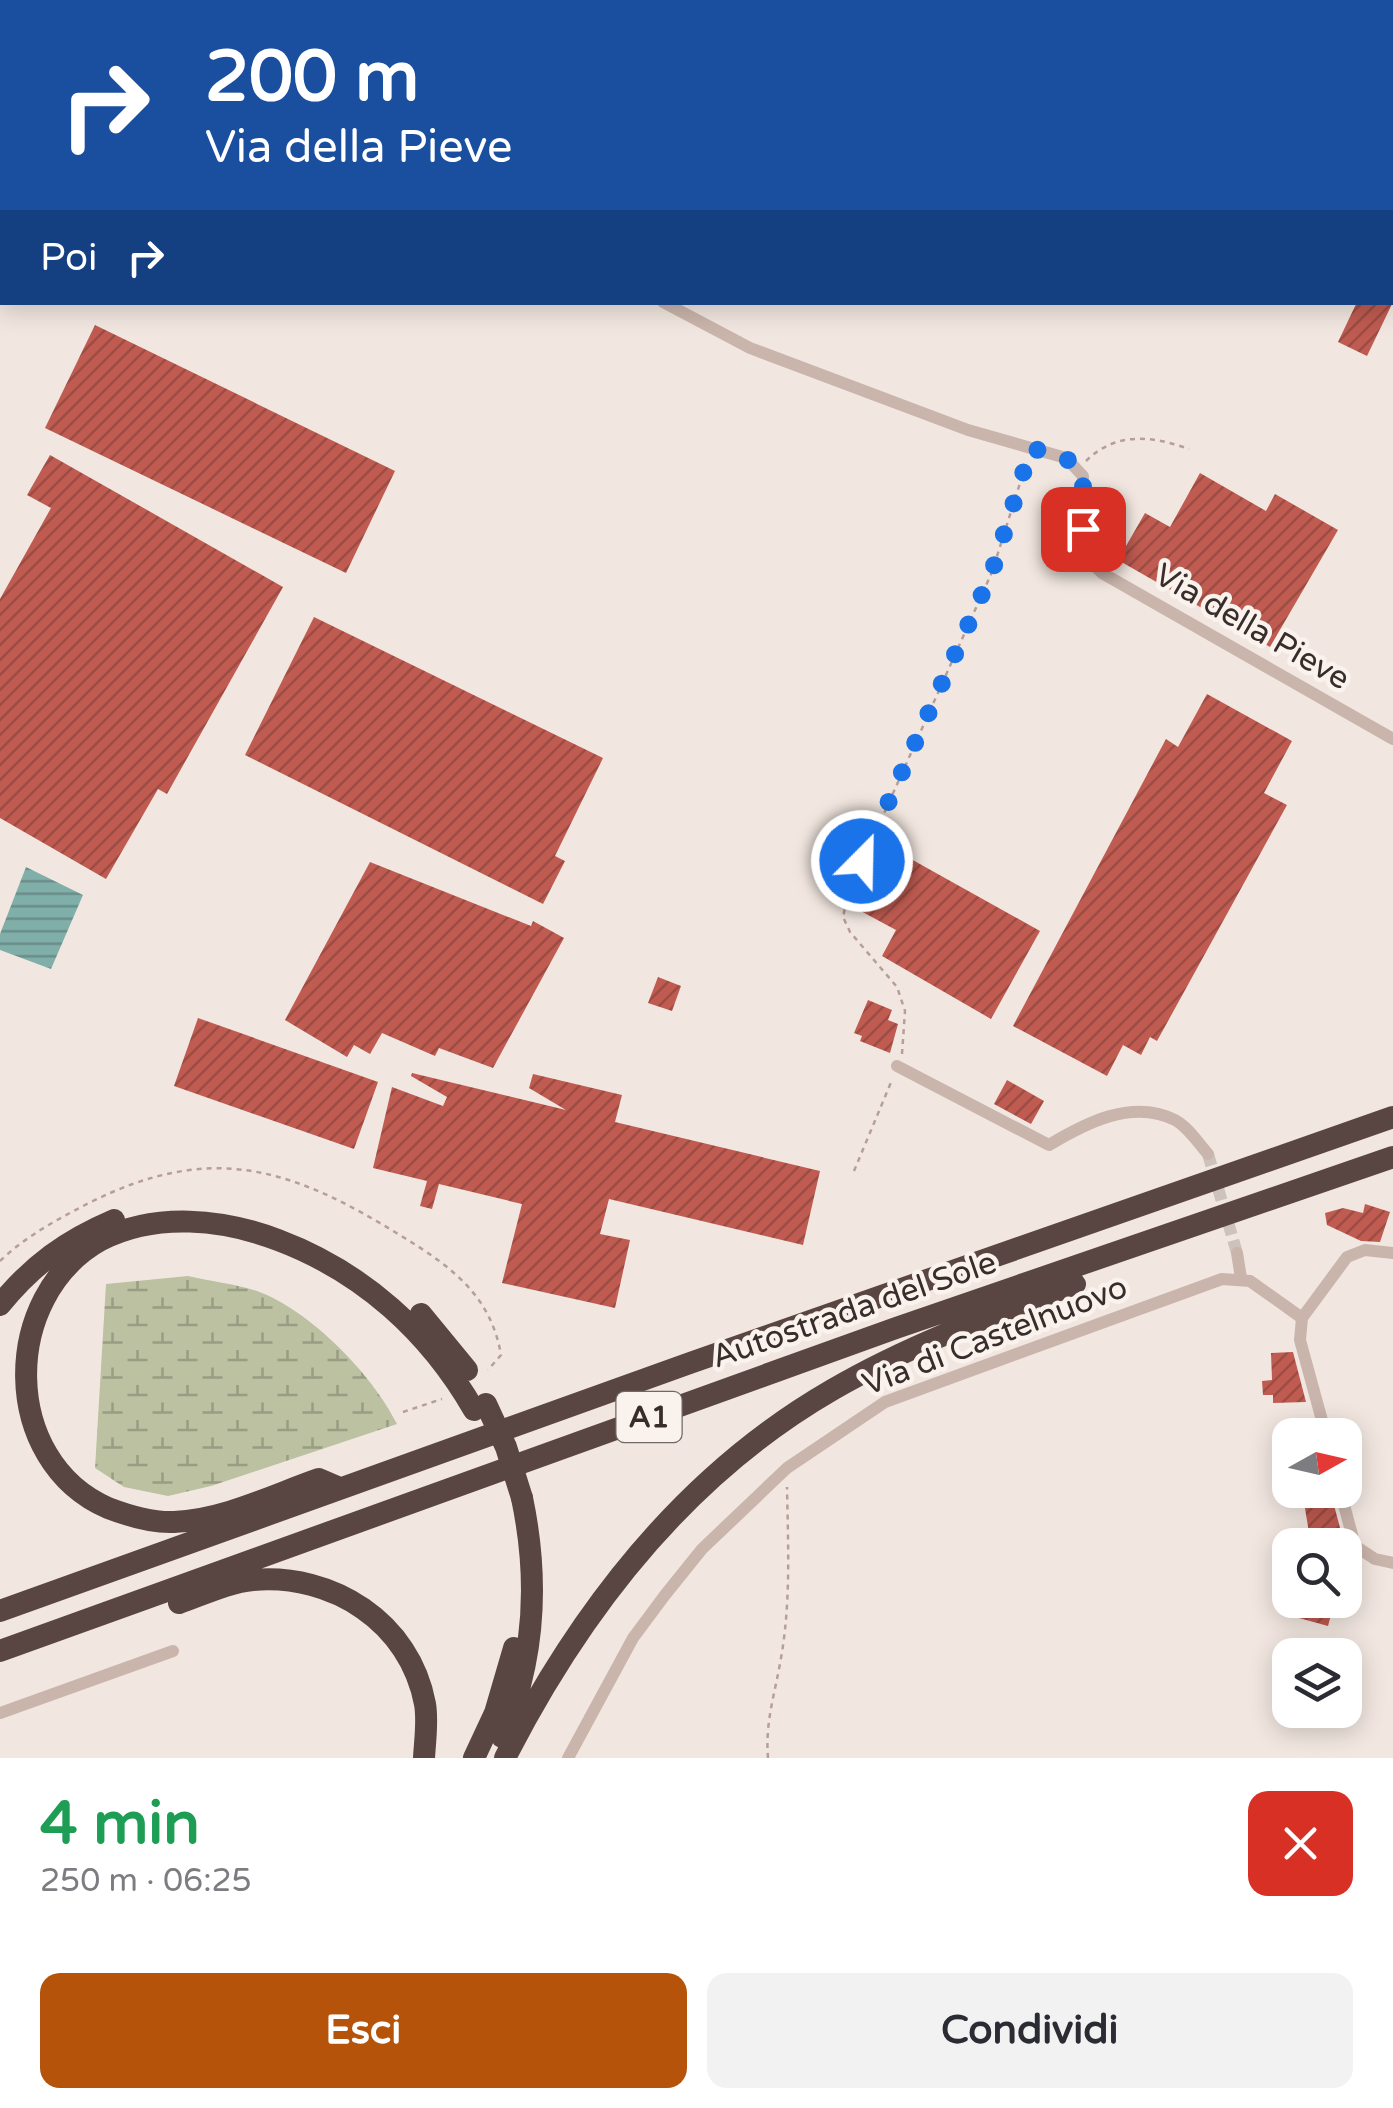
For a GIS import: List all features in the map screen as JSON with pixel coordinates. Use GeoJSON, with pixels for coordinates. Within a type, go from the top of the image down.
{"type":"FeatureCollection","features":[{"type":"Feature","properties":{"kind":"highway","name":"Autostrada del Sole"},"geometry":{"type":"LineString","coordinates":[[0,1611],[1393,1118]]}},
{"type":"Feature","properties":{"kind":"highway","name":"Autostrada del Sole"},"geometry":{"type":"LineString","coordinates":[[0,1651],[896,1328],[1393,1157]]}},
{"type":"Feature","properties":{"kind":"highway"},"geometry":{"type":"LineString","coordinates":[[0,1305],[38,1263],[82,1234],[115,1219],[181,1210],[239,1213],[314,1239],[378,1278],[427,1320],[472,1377],[515,1500],[533,1579],[528,1646],[515,1702],[492,1758]]}},
{"type":"Feature","properties":{"kind":"highway"},"geometry":{"type":"LineString","coordinates":[[340,1488],[319,1479],[218,1515],[176,1522],[127,1516],[92,1501],[51,1466],[27,1418],[22,1355],[29,1324],[45,1293],[71,1263],[100,1240],[140,1226],[178,1222],[228,1224],[303,1249],[388,1302],[480,1407]]}},
{"type":"Feature","properties":{"kind":"highway"},"geometry":{"type":"LineString","coordinates":[[505,1758],[571,1638],[622,1570],[688,1501],[757,1440],[830,1391],[900,1354],[1109,1270],[1153,1242]]}},
{"type":"Feature","properties":{"kind":"highway"},"geometry":{"type":"LineString","coordinates":[[474,1758],[495,1713],[514,1644],[520,1573],[515,1500]]}},
{"type":"Feature","properties":{"kind":"highway"},"geometry":{"type":"LineString","coordinates":[[147,1599],[169,1606],[249,1580],[288,1580],[334,1591],[357,1604],[382,1624],[404,1651],[424,1702],[424,1758]]}},
{"type":"Feature","properties":{"kind":"street"},"geometry":{"type":"LineString","coordinates":[[670,305],[750,348],[968,430],[1066,458],[1078,469]]}},
{"type":"Feature","properties":{"kind":"street","name":"Via della Pieve"},"geometry":{"type":"LineString","coordinates":[[1078,469],[1084,491],[1083,546],[1086,558],[1102,573],[1393,739]]}},
{"type":"Feature","properties":{"kind":"street"},"geometry":{"type":"LineString","coordinates":[[898,1066],[1049,1145],[1101,1114],[1147,1115],[1175,1120],[1208,1154]]}},
{"type":"Feature","properties":{"kind":"street"},"geometry":{"type":"LineString","coordinates":[[1321,1418],[1300,1340],[1302,1318],[1346,1256],[1364,1250],[1393,1254]]}},
{"type":"Feature","properties":{"kind":"street"},"geometry":{"type":"LineString","coordinates":[[1237,1253],[1241,1278],[1302,1318]]}},
{"type":"Feature","properties":{"kind":"street","name":"Via di Castelnuovo"},"geometry":{"type":"LineString","coordinates":[[568,1758],[633,1638],[665,1595],[702,1548],[787,1468],[885,1402],[1222,1280],[1241,1278]]}},
{"type":"Feature","properties":{"kind":"street"},"geometry":{"type":"LineString","coordinates":[[1345,1508],[1355,1546],[1375,1559],[1393,1563]]}},
{"type":"Feature","properties":{"kind":"street"},"geometry":{"type":"LineString","coordinates":[[0,1713],[173,1651]]}},
{"type":"Feature","properties":{"kind":"path"},"geometry":{"type":"LineString","coordinates":[[1078,469],[1102,449],[1133,438],[1162,439],[1189,449]]}},
{"type":"Feature","properties":{"kind":"path"},"geometry":{"type":"LineString","coordinates":[[854,1171],[904,1050],[905,1011],[896,987],[850,932],[843,917],[848,894],[992,572],[1031,448]]}},
{"type":"Feature","properties":{"kind":"path"},"geometry":{"type":"LineString","coordinates":[[403,1412],[448,1396]]}},
{"type":"Feature","properties":{"kind":"path"},"geometry":{"type":"LineString","coordinates":[[768,1758],[765,1728],[781,1659],[788,1580],[787,1468]]}},
{"type":"Feature","properties":{"kind":"green space"},"geometry":{"type":"Polygon","coordinates":[[[188,1276],[257,1291],[298,1313],[356,1365],[397,1424],[211,1486],[168,1496],[124,1487],[95,1468],[106,1284],[188,1276]]]}},
{"type":"Feature","properties":{"kind":"water"},"geometry":{"type":"Polygon","coordinates":[[[26,867],[83,895],[51,969],[0,950],[0,934],[26,867]]]}},
{"type":"Feature","properties":{"kind":"building"},"geometry":{"type":"Polygon","coordinates":[[[1356,305],[1392,305],[1367,356],[1338,342],[1356,305]]]}},
{"type":"Feature","properties":{"kind":"building"},"geometry":{"type":"Polygon","coordinates":[[[95,325],[395,471],[346,573],[45,428],[95,325]]]}},
{"type":"Feature","properties":{"kind":"building"},"geometry":{"type":"Polygon","coordinates":[[[50,455],[283,587],[167,794],[158,789],[106,879],[0,818],[0,599],[51,508],[27,495],[50,455]]]}},
{"type":"Feature","properties":{"kind":"building"},"geometry":{"type":"Polygon","coordinates":[[[1200,473],[1266,511],[1275,494],[1338,530],[1270,647],[1118,560],[1145,513],[1170,527],[1200,473]]]}},
{"type":"Feature","properties":{"kind":"building"},"geometry":{"type":"Polygon","coordinates":[[[314,617],[603,758],[555,856],[565,861],[543,904],[245,755],[314,617]]]}},
{"type":"Feature","properties":{"kind":"building"},"geometry":{"type":"Polygon","coordinates":[[[1207,694],[1292,741],[1264,793],[1287,805],[1157,1041],[1150,1037],[1141,1055],[1123,1045],[1107,1076],[1013,1026],[1166,739],[1178,747],[1207,694]]]}},
{"type":"Feature","properties":{"kind":"building"},"geometry":{"type":"Polygon","coordinates":[[[884,844],[1040,931],[991,1019],[882,956],[896,930],[857,909],[868,889],[861,885],[884,844]]]}},
{"type":"Feature","properties":{"kind":"building"},"geometry":{"type":"Polygon","coordinates":[[[370,862],[531,926],[533,921],[564,938],[493,1068],[439,1048],[435,1056],[382,1033],[370,1054],[354,1045],[347,1057],[285,1020],[370,862]]]}},
{"type":"Feature","properties":{"kind":"building"},"geometry":{"type":"Polygon","coordinates":[[[658,977],[681,986],[672,1011],[648,1003],[658,977]]]}},
{"type":"Feature","properties":{"kind":"building"},"geometry":{"type":"Polygon","coordinates":[[[868,1000],[892,1010],[888,1020],[898,1024],[890,1053],[860,1041],[862,1036],[854,1033],[868,1000]]]}},
{"type":"Feature","properties":{"kind":"building"},"geometry":{"type":"Polygon","coordinates":[[[198,1018],[378,1082],[354,1149],[174,1086],[198,1018]]]}},
{"type":"Feature","properties":{"kind":"building"},"geometry":{"type":"Polygon","coordinates":[[[412,1073],[566,1110],[529,1088],[533,1074],[622,1095],[615,1122],[820,1171],[803,1245],[609,1199],[600,1234],[630,1240],[615,1308],[502,1283],[522,1204],[439,1184],[432,1209],[420,1206],[427,1181],[373,1168],[392,1087],[443,1106],[447,1097],[411,1076],[412,1073]]]}},
{"type":"Feature","properties":{"kind":"building"},"geometry":{"type":"Polygon","coordinates":[[[1007,1080],[1044,1101],[1031,1124],[994,1104],[1007,1080]]]}},
{"type":"Feature","properties":{"kind":"building"},"geometry":{"type":"Polygon","coordinates":[[[1365,1204],[1390,1212],[1380,1242],[1361,1241],[1327,1225],[1325,1213],[1343,1208],[1363,1213],[1365,1204]]]}},
{"type":"Feature","properties":{"kind":"building"},"geometry":{"type":"Polygon","coordinates":[[[1293,1352],[1306,1402],[1273,1403],[1273,1395],[1263,1395],[1262,1381],[1272,1380],[1271,1353],[1293,1352]]]}},
{"type":"Feature","properties":{"kind":"building"},"geometry":{"type":"Polygon","coordinates":[[[1305,1508],[1335,1508],[1340,1528],[1308,1528],[1305,1508]]]}},
{"type":"Feature","properties":{"kind":"building"},"geometry":{"type":"Polygon","coordinates":[[[1299,1618],[1330,1618],[1328,1626],[1299,1618]]]}},
{"type":"Feature","properties":{"kind":"tunnel"},"geometry":{"type":"LineString","coordinates":[[1208,1154],[1237,1253]]}},
{"type":"Feature","properties":{"kind":"route"},"geometry":{"type":"LineString","coordinates":[[862,861],[992,572],[1031,448],[1066,458],[1083,476],[1083,529]]}}]}
